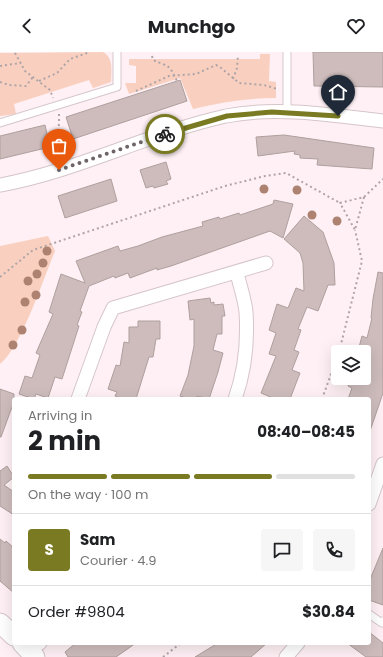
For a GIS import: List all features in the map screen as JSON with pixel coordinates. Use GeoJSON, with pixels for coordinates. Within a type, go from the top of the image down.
{"type":"FeatureCollection","features":[{"type":"Feature","properties":{"kind":"street"},"geometry":{"type":"LineString","coordinates":[[0,185],[46,174],[188,127],[227,116],[287,112],[383,121]]}},
{"type":"Feature","properties":{"kind":"street"},"geometry":{"type":"LineString","coordinates":[[79,397],[104,327],[113,308],[266,263]]}},
{"type":"Feature","properties":{"kind":"street"},"geometry":{"type":"LineString","coordinates":[[236,273],[246,311],[246,352],[240,385],[236,397]]}},
{"type":"Feature","properties":{"kind":"street"},"geometry":{"type":"LineString","coordinates":[[371,498],[383,464]]}},
{"type":"Feature","properties":{"kind":"street"},"geometry":{"type":"LineString","coordinates":[[0,623],[12,634]]}},
{"type":"Feature","properties":{"kind":"street"},"geometry":{"type":"LineString","coordinates":[[286,657],[296,645]]}},
{"type":"Feature","properties":{"kind":"lane"},"geometry":{"type":"LineString","coordinates":[[0,123],[117,87],[117,52]]}},
{"type":"Feature","properties":{"kind":"lane"},"geometry":{"type":"LineString","coordinates":[[287,52],[287,112]]}},
{"type":"Feature","properties":{"kind":"lane"},"geometry":{"type":"LineString","coordinates":[[371,615],[383,622]]}},
{"type":"Feature","properties":{"kind":"path"},"geometry":{"type":"LineString","coordinates":[[39,81],[56,73],[70,60],[90,52]]}},
{"type":"Feature","properties":{"kind":"path"},"geometry":{"type":"LineString","coordinates":[[15,53],[26,71],[50,90],[54,101]]}},
{"type":"Feature","properties":{"kind":"path"},"geometry":{"type":"LineString","coordinates":[[233,79],[237,68],[238,55]]}},
{"type":"Feature","properties":{"kind":"path"},"geometry":{"type":"LineString","coordinates":[[152,56],[153,60],[161,62],[172,69],[177,81]]}},
{"type":"Feature","properties":{"kind":"path"},"geometry":{"type":"LineString","coordinates":[[0,66],[21,63]]}},
{"type":"Feature","properties":{"kind":"path"},"geometry":{"type":"LineString","coordinates":[[136,91],[175,74],[196,74],[218,66],[233,79],[244,84],[264,85],[277,89]]}},
{"type":"Feature","properties":{"kind":"path"},"geometry":{"type":"LineString","coordinates":[[0,82],[9,85],[26,86],[33,77]]}},
{"type":"Feature","properties":{"kind":"path"},"geometry":{"type":"LineString","coordinates":[[59,113],[57,136],[63,156]]}},
{"type":"Feature","properties":{"kind":"path"},"geometry":{"type":"LineString","coordinates":[[0,277],[33,250],[224,186],[265,176],[286,173],[340,203],[355,230],[362,261],[340,345]]}},
{"type":"Feature","properties":{"kind":"path"},"geometry":{"type":"LineString","coordinates":[[340,203],[364,197],[383,179]]}},
{"type":"Feature","properties":{"kind":"path"},"geometry":{"type":"LineString","coordinates":[[355,230],[364,197]]}},
{"type":"Feature","properties":{"kind":"path"},"geometry":{"type":"LineString","coordinates":[[323,397],[331,373]]}},
{"type":"Feature","properties":{"kind":"path"},"geometry":{"type":"LineString","coordinates":[[163,657],[178,645]]}},
{"type":"Feature","properties":{"kind":"shaded area"},"geometry":{"type":"Polygon","coordinates":[[[103,52],[107,55],[110,61],[111,82],[93,88],[89,80],[14,104],[16,114],[0,116],[0,53],[103,52]]]}},
{"type":"Feature","properties":{"kind":"shaded area"},"geometry":{"type":"Polygon","coordinates":[[[260,54],[270,54],[269,81],[276,82],[276,98],[234,101],[193,109],[180,78],[129,94],[125,83],[136,83],[136,66],[129,65],[129,59],[260,59],[260,54]]]}},
{"type":"Feature","properties":{"kind":"shaded area"},"geometry":{"type":"Polygon","coordinates":[[[48,236],[55,251],[24,328],[8,356],[0,364],[0,246],[48,236]]]}},
{"type":"Feature","properties":{"kind":"building"},"geometry":{"type":"Polygon","coordinates":[[[313,52],[383,52],[383,87],[314,86],[313,52]]]}},
{"type":"Feature","properties":{"kind":"building"},"geometry":{"type":"Polygon","coordinates":[[[180,80],[187,101],[73,139],[66,117],[180,80]]]}},
{"type":"Feature","properties":{"kind":"building"},"geometry":{"type":"Polygon","coordinates":[[[45,125],[50,147],[0,159],[0,136],[45,125]]]}},
{"type":"Feature","properties":{"kind":"building"},"geometry":{"type":"Polygon","coordinates":[[[284,135],[374,148],[372,169],[317,165],[318,159],[300,158],[300,155],[294,154],[295,151],[258,156],[256,137],[284,135]]]}},
{"type":"Feature","properties":{"kind":"building"},"geometry":{"type":"Polygon","coordinates":[[[166,162],[171,179],[166,181],[168,184],[154,188],[153,186],[146,188],[140,170],[166,162]]]}},
{"type":"Feature","properties":{"kind":"building"},"geometry":{"type":"Polygon","coordinates":[[[111,179],[117,201],[65,218],[58,196],[111,179]]]}},
{"type":"Feature","properties":{"kind":"building"},"geometry":{"type":"Polygon","coordinates":[[[274,200],[293,204],[283,238],[270,231],[171,266],[157,270],[157,268],[130,278],[128,273],[115,278],[114,276],[89,286],[80,311],[82,312],[77,325],[79,326],[62,379],[55,377],[48,397],[36,394],[35,397],[28,397],[19,394],[25,376],[32,378],[40,355],[36,353],[53,314],[49,312],[61,274],[85,283],[76,261],[118,246],[120,251],[138,246],[162,237],[203,226],[202,222],[219,217],[220,219],[239,213],[240,215],[273,204],[274,200]]]}},
{"type":"Feature","properties":{"kind":"building"},"geometry":{"type":"Polygon","coordinates":[[[304,216],[323,232],[334,263],[335,285],[328,285],[318,311],[307,307],[298,329],[301,330],[294,350],[299,352],[292,370],[300,373],[291,397],[270,397],[261,393],[276,356],[269,354],[276,333],[269,330],[277,304],[288,308],[296,288],[304,291],[303,263],[300,253],[284,239],[304,216]]]}},
{"type":"Feature","properties":{"kind":"building"},"geometry":{"type":"Polygon","coordinates":[[[378,272],[383,273],[383,393],[371,428],[371,397],[349,397],[352,388],[348,386],[371,385],[371,345],[360,345],[362,336],[367,338],[378,272]]]}},
{"type":"Feature","properties":{"kind":"building"},"geometry":{"type":"Polygon","coordinates":[[[210,298],[211,303],[214,302],[214,305],[223,304],[225,316],[222,316],[222,334],[217,334],[213,350],[223,353],[210,397],[180,396],[188,375],[194,346],[194,319],[190,320],[188,301],[210,298]]]}},
{"type":"Feature","properties":{"kind":"building"},"geometry":{"type":"Polygon","coordinates":[[[138,321],[160,321],[160,339],[156,339],[153,357],[149,357],[137,397],[117,397],[115,396],[117,392],[108,389],[116,365],[120,366],[124,342],[129,343],[129,327],[138,327],[138,321]]]}},
{"type":"Feature","properties":{"kind":"building"},"geometry":{"type":"Polygon","coordinates":[[[0,389],[14,394],[14,397],[12,397],[12,407],[0,437],[0,389]]]}},
{"type":"Feature","properties":{"kind":"building"},"geometry":{"type":"Polygon","coordinates":[[[7,466],[12,474],[12,479],[4,485],[12,491],[12,514],[0,506],[0,471],[7,466]]]}},
{"type":"Feature","properties":{"kind":"building"},"geometry":{"type":"Polygon","coordinates":[[[0,539],[5,543],[6,541],[12,546],[12,591],[0,581],[0,539]]]}},
{"type":"Feature","properties":{"kind":"building"},"geometry":{"type":"Polygon","coordinates":[[[383,548],[383,605],[371,601],[371,577],[383,548]]]}},
{"type":"Feature","properties":{"kind":"building"},"geometry":{"type":"Polygon","coordinates":[[[371,634],[383,643],[383,657],[366,657],[350,645],[371,645],[371,634]]]}},
{"type":"Feature","properties":{"kind":"building"},"geometry":{"type":"Polygon","coordinates":[[[74,645],[133,645],[116,657],[68,657],[65,652],[74,645]]]}},
{"type":"Feature","properties":{"kind":"building"},"geometry":{"type":"Polygon","coordinates":[[[215,645],[265,645],[251,657],[195,657],[215,645]]]}},
{"type":"Feature","properties":{"kind":"way so far"},"geometry":{"type":"LineString","coordinates":[[59,170],[165,134]]}},
{"type":"Feature","properties":{"kind":"route"},"geometry":{"type":"LineString","coordinates":[[165,134],[227,116],[272,112],[338,116]]}}]}
